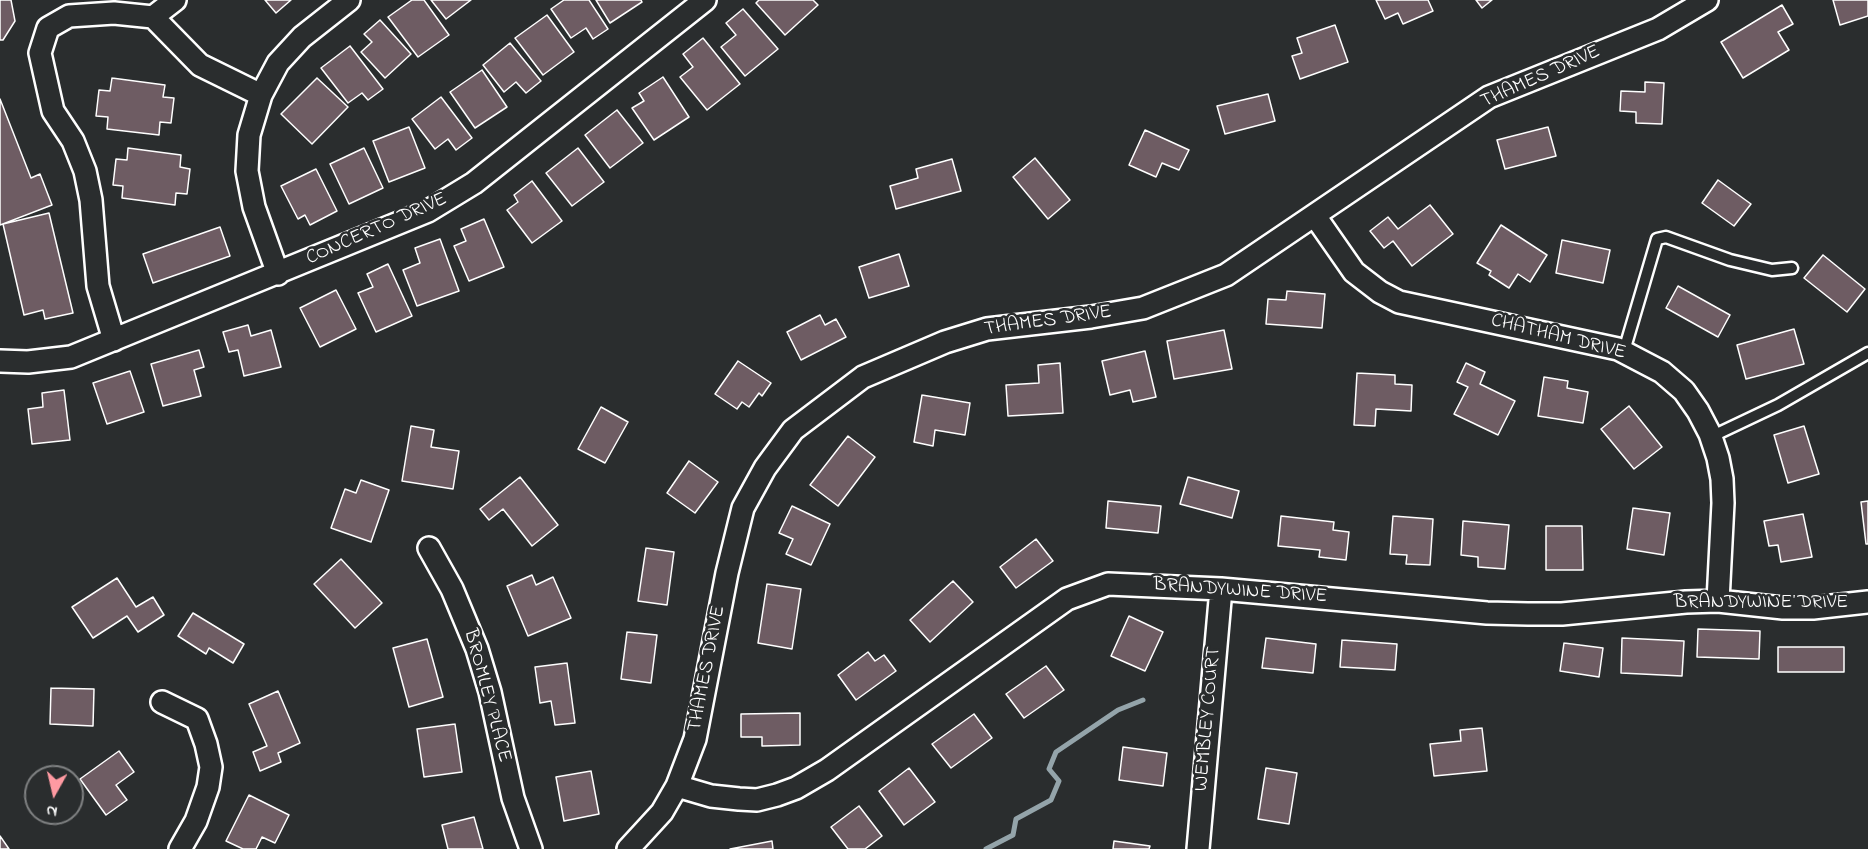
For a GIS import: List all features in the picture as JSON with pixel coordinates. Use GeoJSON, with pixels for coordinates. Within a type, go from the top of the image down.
{"type":"FeatureCollection","features":[{"type":"Feature","properties":{"kind":"street"},"geometry":{"type":"LineString","coordinates":[[153,17],[175,0]]}},
{"type":"Feature","properties":{"kind":"street"},"geometry":{"type":"LineString","coordinates":[[278,273],[254,207],[247,171],[249,135],[261,95],[278,63],[302,37],[349,0]]}},
{"type":"Feature","properties":{"kind":"street","name":"CONCERTO DRIVE"},"geometry":{"type":"LineString","coordinates":[[0,361],[28,362],[71,357],[428,211],[474,183],[705,0]]}},
{"type":"Feature","properties":{"kind":"street","name":"THAMES DRIVE"},"geometry":{"type":"LineString","coordinates":[[628,849],[662,812],[677,786],[694,739],[727,573],[743,508],[765,468],[793,430],[863,377],[945,342],[987,329],[1091,317],[1143,308],[1226,275],[1490,97],[1658,29],[1707,0]]}},
{"type":"Feature","properties":{"kind":"street"},"geometry":{"type":"LineString","coordinates":[[114,340],[98,286],[91,200],[86,171],[73,141],[52,111],[40,53],[48,28],[69,16],[114,13],[153,17],[200,65],[261,95]]}},
{"type":"Feature","properties":{"kind":"street","name":"CHATHAM DRIVE"},"geometry":{"type":"LineString","coordinates":[[1315,216],[1354,272],[1380,292],[1399,302],[1588,341],[1624,351],[1662,372],[1684,391],[1710,434],[1722,479],[1718,601]]}},
{"type":"Feature","properties":{"kind":"street","name":"BROMLEY PLACE"},"geometry":{"type":"LineString","coordinates":[[429,548],[452,589],[477,649],[490,692],[513,798],[531,849]]}},
{"type":"Feature","properties":{"kind":"street","name":"BRANDYWINE DRIVE"},"geometry":{"type":"LineString","coordinates":[[677,786],[711,796],[739,800],[757,800],[796,788],[827,770],[1067,599],[1108,584],[1221,589],[1487,613],[1528,614],[1562,614],[1686,602],[1718,601],[1784,608],[1813,608],[1868,602]]}},
{"type":"Feature","properties":{"kind":"street","name":"WEMBLEY COURT"},"geometry":{"type":"LineString","coordinates":[[1198,849],[1221,589]]}},
{"type":"Feature","properties":{"kind":"street"},"geometry":{"type":"LineString","coordinates":[[162,702],[196,720],[212,767],[208,787],[196,821],[180,849]]}},
{"type":"Feature","properties":{"kind":"lane"},"geometry":{"type":"LineString","coordinates":[[1624,351],[1657,239],[1666,237],[1730,261],[1772,270],[1792,268]]}},
{"type":"Feature","properties":{"kind":"lane"},"geometry":{"type":"LineString","coordinates":[[1710,434],[1719,433],[1778,405],[1868,353]]}},
{"type":"Feature","properties":{"kind":"building"},"geometry":{"type":"Polygon","coordinates":[[[0,0],[11,0],[15,21],[3,40],[0,40],[0,0]]]}},
{"type":"Feature","properties":{"kind":"building"},"geometry":{"type":"Polygon","coordinates":[[[265,0],[291,0],[276,13],[265,0]]]}},
{"type":"Feature","properties":{"kind":"building"},"geometry":{"type":"Polygon","coordinates":[[[412,0],[424,0],[449,35],[418,57],[388,17],[412,0]]]}},
{"type":"Feature","properties":{"kind":"building"},"geometry":{"type":"Polygon","coordinates":[[[431,0],[471,0],[446,19],[431,0]]]}},
{"type":"Feature","properties":{"kind":"building"},"geometry":{"type":"Polygon","coordinates":[[[564,0],[589,0],[608,29],[593,39],[586,28],[571,38],[551,9],[564,0]]]}},
{"type":"Feature","properties":{"kind":"building"},"geometry":{"type":"Polygon","coordinates":[[[596,0],[641,0],[642,2],[610,23],[596,0]]]}},
{"type":"Feature","properties":{"kind":"building"},"geometry":{"type":"Polygon","coordinates":[[[759,0],[813,0],[818,5],[785,35],[756,3],[759,0]]]}},
{"type":"Feature","properties":{"kind":"building"},"geometry":{"type":"Polygon","coordinates":[[[1376,0],[1428,0],[1433,11],[1403,24],[1398,13],[1385,19],[1376,0]]]}},
{"type":"Feature","properties":{"kind":"building"},"geometry":{"type":"Polygon","coordinates":[[[1476,0],[1492,0],[1482,8],[1476,0]]]}},
{"type":"Feature","properties":{"kind":"building"},"geometry":{"type":"Polygon","coordinates":[[[1833,0],[1868,0],[1868,16],[1840,25],[1833,0]]]}},
{"type":"Feature","properties":{"kind":"building"},"geometry":{"type":"Polygon","coordinates":[[[1782,5],[1793,24],[1778,32],[1789,50],[1743,78],[1721,42],[1782,5]]]}},
{"type":"Feature","properties":{"kind":"building"},"geometry":{"type":"Polygon","coordinates":[[[743,9],[778,49],[745,76],[721,47],[736,35],[726,23],[743,9]]]}},
{"type":"Feature","properties":{"kind":"building"},"geometry":{"type":"Polygon","coordinates":[[[547,15],[574,52],[543,75],[515,38],[547,15]]]}},
{"type":"Feature","properties":{"kind":"building"},"geometry":{"type":"Polygon","coordinates":[[[380,20],[411,54],[385,78],[361,52],[372,42],[364,34],[380,20]]]}},
{"type":"Feature","properties":{"kind":"building"},"geometry":{"type":"Polygon","coordinates":[[[1335,25],[1348,62],[1300,79],[1292,56],[1302,53],[1297,38],[1335,25]]]}},
{"type":"Feature","properties":{"kind":"building"},"geometry":{"type":"Polygon","coordinates":[[[703,38],[740,84],[707,110],[680,77],[693,67],[683,54],[703,38]]]}},
{"type":"Feature","properties":{"kind":"building"},"geometry":{"type":"Polygon","coordinates":[[[510,43],[541,81],[526,93],[516,82],[504,92],[483,65],[510,43]]]}},
{"type":"Feature","properties":{"kind":"building"},"geometry":{"type":"Polygon","coordinates":[[[350,46],[383,89],[368,100],[362,93],[348,103],[321,68],[350,46]]]}},
{"type":"Feature","properties":{"kind":"building"},"geometry":{"type":"Polygon","coordinates":[[[482,70],[507,107],[475,128],[450,92],[482,70]]]}},
{"type":"Feature","properties":{"kind":"building"},"geometry":{"type":"Polygon","coordinates":[[[663,77],[689,117],[654,140],[632,108],[644,101],[639,93],[663,77]]]}},
{"type":"Feature","properties":{"kind":"building"},"geometry":{"type":"Polygon","coordinates":[[[112,78],[165,85],[163,97],[174,98],[171,123],[160,122],[159,135],[107,129],[108,117],[96,116],[99,90],[110,91],[112,78]]]}},
{"type":"Feature","properties":{"kind":"building"},"geometry":{"type":"Polygon","coordinates":[[[317,78],[348,107],[312,144],[281,114],[317,78]]]}},
{"type":"Feature","properties":{"kind":"building"},"geometry":{"type":"Polygon","coordinates":[[[1645,82],[1664,83],[1662,124],[1636,123],[1636,112],[1620,111],[1621,91],[1645,92],[1645,82]]]}},
{"type":"Feature","properties":{"kind":"building"},"geometry":{"type":"Polygon","coordinates":[[[1268,94],[1275,121],[1225,134],[1217,106],[1268,94]]]}},
{"type":"Feature","properties":{"kind":"building"},"geometry":{"type":"Polygon","coordinates":[[[441,97],[472,138],[456,150],[448,139],[435,149],[412,119],[441,97]]]}},
{"type":"Feature","properties":{"kind":"building"},"geometry":{"type":"Polygon","coordinates":[[[0,99],[31,178],[40,174],[52,205],[0,225],[0,99]]]}},
{"type":"Feature","properties":{"kind":"building"},"geometry":{"type":"Polygon","coordinates":[[[617,110],[643,143],[610,168],[585,135],[617,110]]]}},
{"type":"Feature","properties":{"kind":"building"},"geometry":{"type":"Polygon","coordinates":[[[409,127],[425,168],[389,182],[373,141],[409,127]]]}},
{"type":"Feature","properties":{"kind":"building"},"geometry":{"type":"Polygon","coordinates":[[[1548,127],[1556,156],[1505,169],[1497,140],[1548,127]]]}},
{"type":"Feature","properties":{"kind":"building"},"geometry":{"type":"Polygon","coordinates":[[[1145,130],[1189,150],[1179,170],[1162,163],[1156,177],[1129,165],[1145,130]]]}},
{"type":"Feature","properties":{"kind":"building"},"geometry":{"type":"Polygon","coordinates":[[[128,148],[181,155],[180,167],[190,169],[187,194],[176,193],[175,205],[122,198],[123,186],[113,185],[116,159],[127,160],[128,148]]]}},
{"type":"Feature","properties":{"kind":"building"},"geometry":{"type":"Polygon","coordinates":[[[364,148],[383,188],[349,204],[330,164],[364,148]]]}},
{"type":"Feature","properties":{"kind":"building"},"geometry":{"type":"Polygon","coordinates":[[[578,148],[604,182],[572,206],[546,173],[578,148]]]}},
{"type":"Feature","properties":{"kind":"building"},"geometry":{"type":"Polygon","coordinates":[[[1035,158],[1070,200],[1048,219],[1013,177],[1035,158]]]}},
{"type":"Feature","properties":{"kind":"building"},"geometry":{"type":"Polygon","coordinates":[[[952,159],[961,191],[896,209],[890,186],[918,178],[916,169],[952,159]]]}},
{"type":"Feature","properties":{"kind":"building"},"geometry":{"type":"Polygon","coordinates":[[[316,169],[337,211],[310,225],[305,215],[298,219],[281,186],[316,169]]]}},
{"type":"Feature","properties":{"kind":"building"},"geometry":{"type":"Polygon","coordinates":[[[1718,180],[1751,204],[1734,226],[1702,203],[1718,180]]]}},
{"type":"Feature","properties":{"kind":"building"},"geometry":{"type":"Polygon","coordinates":[[[532,181],[562,221],[532,243],[507,210],[518,202],[514,195],[532,181]]]}},
{"type":"Feature","properties":{"kind":"building"},"geometry":{"type":"Polygon","coordinates":[[[1430,205],[1453,234],[1412,266],[1393,241],[1384,248],[1370,231],[1388,217],[1398,229],[1430,205]]]}},
{"type":"Feature","properties":{"kind":"building"},"geometry":{"type":"Polygon","coordinates":[[[49,213],[73,313],[45,319],[43,310],[24,315],[3,224],[49,213]]]}},
{"type":"Feature","properties":{"kind":"building"},"geometry":{"type":"Polygon","coordinates":[[[484,219],[504,267],[469,281],[454,246],[466,241],[461,229],[484,219]]]}},
{"type":"Feature","properties":{"kind":"building"},"geometry":{"type":"Polygon","coordinates":[[[1501,225],[1547,255],[1530,282],[1518,274],[1509,288],[1489,275],[1491,271],[1477,263],[1501,225]]]}},
{"type":"Feature","properties":{"kind":"building"},"geometry":{"type":"Polygon","coordinates":[[[220,227],[230,256],[153,283],[143,254],[220,227]]]}},
{"type":"Feature","properties":{"kind":"building"},"geometry":{"type":"Polygon","coordinates":[[[440,239],[459,291],[417,306],[403,270],[420,263],[415,248],[440,239]]]}},
{"type":"Feature","properties":{"kind":"building"},"geometry":{"type":"Polygon","coordinates":[[[1562,240],[1610,250],[1603,283],[1556,273],[1562,240]]]}},
{"type":"Feature","properties":{"kind":"building"},"geometry":{"type":"Polygon","coordinates":[[[899,254],[909,286],[869,298],[859,267],[899,254]]]}},
{"type":"Feature","properties":{"kind":"building"},"geometry":{"type":"Polygon","coordinates":[[[1823,255],[1865,289],[1847,312],[1804,278],[1823,255]]]}},
{"type":"Feature","properties":{"kind":"building"},"geometry":{"type":"Polygon","coordinates":[[[388,264],[412,316],[376,332],[358,293],[373,287],[367,274],[388,264]]]}},
{"type":"Feature","properties":{"kind":"building"},"geometry":{"type":"Polygon","coordinates":[[[1678,286],[1730,315],[1718,337],[1666,308],[1678,286]]]}},
{"type":"Feature","properties":{"kind":"building"},"geometry":{"type":"Polygon","coordinates":[[[336,290],[356,329],[320,347],[300,308],[336,290]]]}},
{"type":"Feature","properties":{"kind":"building"},"geometry":{"type":"Polygon","coordinates":[[[1287,291],[1325,294],[1322,328],[1266,324],[1268,299],[1286,300],[1287,291]]]}},
{"type":"Feature","properties":{"kind":"building"},"geometry":{"type":"Polygon","coordinates":[[[820,315],[825,325],[836,319],[846,337],[801,360],[787,332],[820,315]]]}},
{"type":"Feature","properties":{"kind":"building"},"geometry":{"type":"Polygon","coordinates":[[[248,325],[251,336],[271,330],[281,367],[244,376],[238,350],[229,352],[223,332],[248,325]]]}},
{"type":"Feature","properties":{"kind":"building"},"geometry":{"type":"Polygon","coordinates":[[[1794,329],[1804,364],[1746,379],[1737,345],[1794,329]]]}},
{"type":"Feature","properties":{"kind":"building"},"geometry":{"type":"Polygon","coordinates":[[[1224,330],[1232,369],[1174,379],[1167,341],[1224,330]]]}},
{"type":"Feature","properties":{"kind":"building"},"geometry":{"type":"Polygon","coordinates":[[[199,350],[204,367],[194,370],[201,396],[163,406],[151,364],[199,350]]]}},
{"type":"Feature","properties":{"kind":"building"},"geometry":{"type":"Polygon","coordinates":[[[1145,351],[1156,397],[1133,402],[1130,390],[1110,395],[1102,361],[1145,351]]]}},
{"type":"Feature","properties":{"kind":"building"},"geometry":{"type":"Polygon","coordinates":[[[738,361],[771,383],[762,396],[759,393],[749,407],[742,402],[737,409],[715,394],[738,361]]]}},
{"type":"Feature","properties":{"kind":"building"},"geometry":{"type":"Polygon","coordinates":[[[1060,363],[1063,413],[1008,416],[1006,385],[1039,383],[1038,365],[1060,363]]]}},
{"type":"Feature","properties":{"kind":"building"},"geometry":{"type":"Polygon","coordinates":[[[1466,363],[1485,372],[1480,384],[1515,401],[1498,435],[1454,414],[1468,387],[1457,382],[1466,363]]]}},
{"type":"Feature","properties":{"kind":"building"},"geometry":{"type":"Polygon","coordinates":[[[130,371],[144,412],[107,424],[93,383],[130,371]]]}},
{"type":"Feature","properties":{"kind":"building"},"geometry":{"type":"Polygon","coordinates":[[[1357,373],[1395,375],[1395,384],[1412,385],[1411,411],[1376,409],[1375,426],[1354,425],[1357,373]]]}},
{"type":"Feature","properties":{"kind":"building"},"geometry":{"type":"Polygon","coordinates":[[[1544,377],[1568,381],[1567,388],[1588,392],[1583,423],[1538,416],[1544,377]]]}},
{"type":"Feature","properties":{"kind":"building"},"geometry":{"type":"Polygon","coordinates":[[[64,390],[70,440],[32,444],[28,409],[43,407],[42,393],[64,390]]]}},
{"type":"Feature","properties":{"kind":"building"},"geometry":{"type":"Polygon","coordinates":[[[922,395],[970,403],[965,435],[935,430],[933,446],[914,442],[922,395]]]}},
{"type":"Feature","properties":{"kind":"building"},"geometry":{"type":"Polygon","coordinates":[[[1629,406],[1662,447],[1634,469],[1601,429],[1629,406]]]}},
{"type":"Feature","properties":{"kind":"building"},"geometry":{"type":"Polygon","coordinates":[[[601,407],[628,422],[605,463],[578,449],[601,407]]]}},
{"type":"Feature","properties":{"kind":"building"},"geometry":{"type":"Polygon","coordinates":[[[411,426],[434,430],[431,447],[459,451],[453,489],[402,481],[411,426]]]}},
{"type":"Feature","properties":{"kind":"building"},"geometry":{"type":"Polygon","coordinates":[[[1804,426],[1819,474],[1788,483],[1774,435],[1804,426]]]}},
{"type":"Feature","properties":{"kind":"building"},"geometry":{"type":"Polygon","coordinates":[[[848,436],[875,457],[838,506],[810,485],[848,436]]]}},
{"type":"Feature","properties":{"kind":"building"},"geometry":{"type":"Polygon","coordinates":[[[689,461],[718,482],[695,513],[667,493],[689,461]]]}},
{"type":"Feature","properties":{"kind":"building"},"geometry":{"type":"Polygon","coordinates":[[[520,477],[558,525],[532,546],[503,509],[489,520],[480,509],[520,477]]]}},
{"type":"Feature","properties":{"kind":"building"},"geometry":{"type":"Polygon","coordinates":[[[1188,477],[1239,491],[1232,518],[1180,504],[1188,477]]]}},
{"type":"Feature","properties":{"kind":"building"},"geometry":{"type":"Polygon","coordinates":[[[361,480],[389,490],[371,542],[331,528],[345,489],[356,493],[361,480]]]}},
{"type":"Feature","properties":{"kind":"building"},"geometry":{"type":"Polygon","coordinates":[[[1108,501],[1161,506],[1158,533],[1106,528],[1108,501]]]}},
{"type":"Feature","properties":{"kind":"building"},"geometry":{"type":"Polygon","coordinates":[[[1868,501],[1868,544],[1866,544],[1861,502],[1868,501]]]}},
{"type":"Feature","properties":{"kind":"building"},"geometry":{"type":"Polygon","coordinates":[[[792,506],[830,524],[811,565],[786,554],[793,539],[779,533],[792,506]]]}},
{"type":"Feature","properties":{"kind":"building"},"geometry":{"type":"Polygon","coordinates":[[[1633,508],[1670,513],[1664,555],[1627,549],[1633,508]]]}},
{"type":"Feature","properties":{"kind":"building"},"geometry":{"type":"Polygon","coordinates":[[[1803,514],[1812,557],[1781,562],[1778,545],[1769,546],[1764,521],[1803,514]]]}},
{"type":"Feature","properties":{"kind":"building"},"geometry":{"type":"Polygon","coordinates":[[[1281,516],[1334,522],[1333,530],[1349,532],[1346,560],[1319,557],[1320,550],[1278,546],[1281,516]]]}},
{"type":"Feature","properties":{"kind":"building"},"geometry":{"type":"Polygon","coordinates":[[[1393,516],[1433,519],[1430,565],[1406,564],[1407,555],[1390,554],[1393,516]]]}},
{"type":"Feature","properties":{"kind":"building"},"geometry":{"type":"Polygon","coordinates":[[[1463,521],[1509,525],[1505,569],[1478,567],[1478,557],[1461,555],[1463,521]]]}},
{"type":"Feature","properties":{"kind":"building"},"geometry":{"type":"Polygon","coordinates":[[[1546,526],[1582,526],[1583,570],[1546,570],[1546,526]]]}},
{"type":"Feature","properties":{"kind":"building"},"geometry":{"type":"Polygon","coordinates":[[[1036,539],[1053,561],[1016,588],[1000,567],[1036,539]]]}},
{"type":"Feature","properties":{"kind":"building"},"geometry":{"type":"Polygon","coordinates":[[[646,548],[674,552],[667,605],[638,601],[646,548]]]}},
{"type":"Feature","properties":{"kind":"building"},"geometry":{"type":"Polygon","coordinates":[[[341,559],[382,603],[355,628],[314,584],[341,559]]]}},
{"type":"Feature","properties":{"kind":"building"},"geometry":{"type":"Polygon","coordinates":[[[532,575],[536,585],[553,577],[571,618],[528,636],[507,586],[532,575]]]}},
{"type":"Feature","properties":{"kind":"building"},"geometry":{"type":"Polygon","coordinates":[[[117,578],[136,607],[153,597],[164,615],[138,632],[127,616],[93,638],[72,607],[117,578]]]}},
{"type":"Feature","properties":{"kind":"building"},"geometry":{"type":"Polygon","coordinates":[[[953,581],[973,602],[930,642],[910,620],[953,581]]]}},
{"type":"Feature","properties":{"kind":"building"},"geometry":{"type":"Polygon","coordinates":[[[767,584],[801,589],[792,649],[758,643],[767,584]]]}},
{"type":"Feature","properties":{"kind":"building"},"geometry":{"type":"Polygon","coordinates":[[[193,613],[244,644],[233,663],[209,648],[206,654],[178,636],[193,613]]]}},
{"type":"Feature","properties":{"kind":"building"},"geometry":{"type":"Polygon","coordinates":[[[1129,616],[1163,632],[1145,671],[1111,656],[1129,616]]]}},
{"type":"Feature","properties":{"kind":"building"},"geometry":{"type":"Polygon","coordinates":[[[1698,629],[1760,631],[1759,659],[1697,657],[1698,629]]]}},
{"type":"Feature","properties":{"kind":"building"},"geometry":{"type":"Polygon","coordinates":[[[627,632],[657,635],[651,683],[621,679],[627,632]]]}},
{"type":"Feature","properties":{"kind":"building"},"geometry":{"type":"Polygon","coordinates":[[[1266,638],[1316,644],[1313,673],[1262,668],[1266,638]]]}},
{"type":"Feature","properties":{"kind":"building"},"geometry":{"type":"Polygon","coordinates":[[[1622,638],[1684,641],[1682,676],[1621,673],[1622,638]]]}},
{"type":"Feature","properties":{"kind":"building"},"geometry":{"type":"Polygon","coordinates":[[[427,639],[443,697],[409,707],[393,648],[427,639]]]}},
{"type":"Feature","properties":{"kind":"building"},"geometry":{"type":"Polygon","coordinates":[[[1342,640],[1397,644],[1395,670],[1340,667],[1342,640]]]}},
{"type":"Feature","properties":{"kind":"building"},"geometry":{"type":"Polygon","coordinates":[[[1564,643],[1603,648],[1599,677],[1560,671],[1564,643]]]}},
{"type":"Feature","properties":{"kind":"building"},"geometry":{"type":"Polygon","coordinates":[[[1778,647],[1844,647],[1844,672],[1778,672],[1778,647]]]}},
{"type":"Feature","properties":{"kind":"building"},"geometry":{"type":"Polygon","coordinates":[[[868,652],[875,661],[884,655],[896,671],[856,700],[838,675],[868,652]]]}},
{"type":"Feature","properties":{"kind":"building"},"geometry":{"type":"Polygon","coordinates":[[[567,663],[575,723],[555,725],[551,701],[540,703],[535,667],[567,663]]]}},
{"type":"Feature","properties":{"kind":"building"},"geometry":{"type":"Polygon","coordinates":[[[1046,666],[1064,690],[1024,718],[1006,694],[1046,666]]]}},
{"type":"Feature","properties":{"kind":"building"},"geometry":{"type":"Polygon","coordinates":[[[51,688],[94,689],[93,726],[50,724],[51,688]]]}},
{"type":"Feature","properties":{"kind":"building"},"geometry":{"type":"Polygon","coordinates":[[[278,691],[300,743],[278,753],[281,762],[260,771],[253,752],[267,746],[249,704],[278,691]]]}},
{"type":"Feature","properties":{"kind":"building"},"geometry":{"type":"Polygon","coordinates":[[[800,713],[800,745],[762,746],[762,737],[741,737],[741,714],[800,713]]]}},
{"type":"Feature","properties":{"kind":"building"},"geometry":{"type":"Polygon","coordinates":[[[974,714],[992,738],[951,768],[932,744],[974,714]]]}},
{"type":"Feature","properties":{"kind":"building"},"geometry":{"type":"Polygon","coordinates":[[[455,724],[462,772],[424,777],[417,729],[455,724]]]}},
{"type":"Feature","properties":{"kind":"building"},"geometry":{"type":"Polygon","coordinates":[[[1482,728],[1487,771],[1434,776],[1430,744],[1461,741],[1460,730],[1482,728]]]}},
{"type":"Feature","properties":{"kind":"building"},"geometry":{"type":"Polygon","coordinates":[[[1123,747],[1167,753],[1163,786],[1119,780],[1123,747]]]}},
{"type":"Feature","properties":{"kind":"building"},"geometry":{"type":"Polygon","coordinates":[[[119,751],[134,772],[116,785],[127,800],[106,815],[84,785],[84,776],[119,751]]]}},
{"type":"Feature","properties":{"kind":"building"},"geometry":{"type":"Polygon","coordinates":[[[909,768],[935,802],[904,825],[879,791],[909,768]]]}},
{"type":"Feature","properties":{"kind":"building"},"geometry":{"type":"Polygon","coordinates":[[[1266,768],[1297,773],[1289,824],[1258,819],[1266,768]]]}},
{"type":"Feature","properties":{"kind":"building"},"geometry":{"type":"Polygon","coordinates":[[[591,771],[599,814],[564,821],[556,777],[591,771]]]}},
{"type":"Feature","properties":{"kind":"building"},"geometry":{"type":"Polygon","coordinates":[[[249,795],[289,815],[275,843],[262,837],[256,849],[243,849],[226,841],[249,795]]]}},
{"type":"Feature","properties":{"kind":"building"},"geometry":{"type":"Polygon","coordinates":[[[859,806],[882,836],[865,849],[848,849],[831,827],[859,806]]]}},
{"type":"Feature","properties":{"kind":"building"},"geometry":{"type":"Polygon","coordinates":[[[474,817],[483,849],[448,849],[442,825],[474,817]]]}},
{"type":"Feature","properties":{"kind":"building"},"geometry":{"type":"Polygon","coordinates":[[[0,836],[9,849],[0,849],[0,836]]]}},
{"type":"Feature","properties":{"kind":"building"},"geometry":{"type":"Polygon","coordinates":[[[772,841],[773,849],[730,849],[772,841]]]}},
{"type":"Feature","properties":{"kind":"building"},"geometry":{"type":"Polygon","coordinates":[[[1114,841],[1150,846],[1149,849],[1113,849],[1114,841]]]}},
{"type":"Feature","properties":{"kind":"waterway"},"geometry":{"type":"LineString","coordinates":[[986,849],[1013,835],[1016,819],[1051,800],[1059,781],[1049,769],[1056,752],[1118,710],[1143,700]]}}]}
